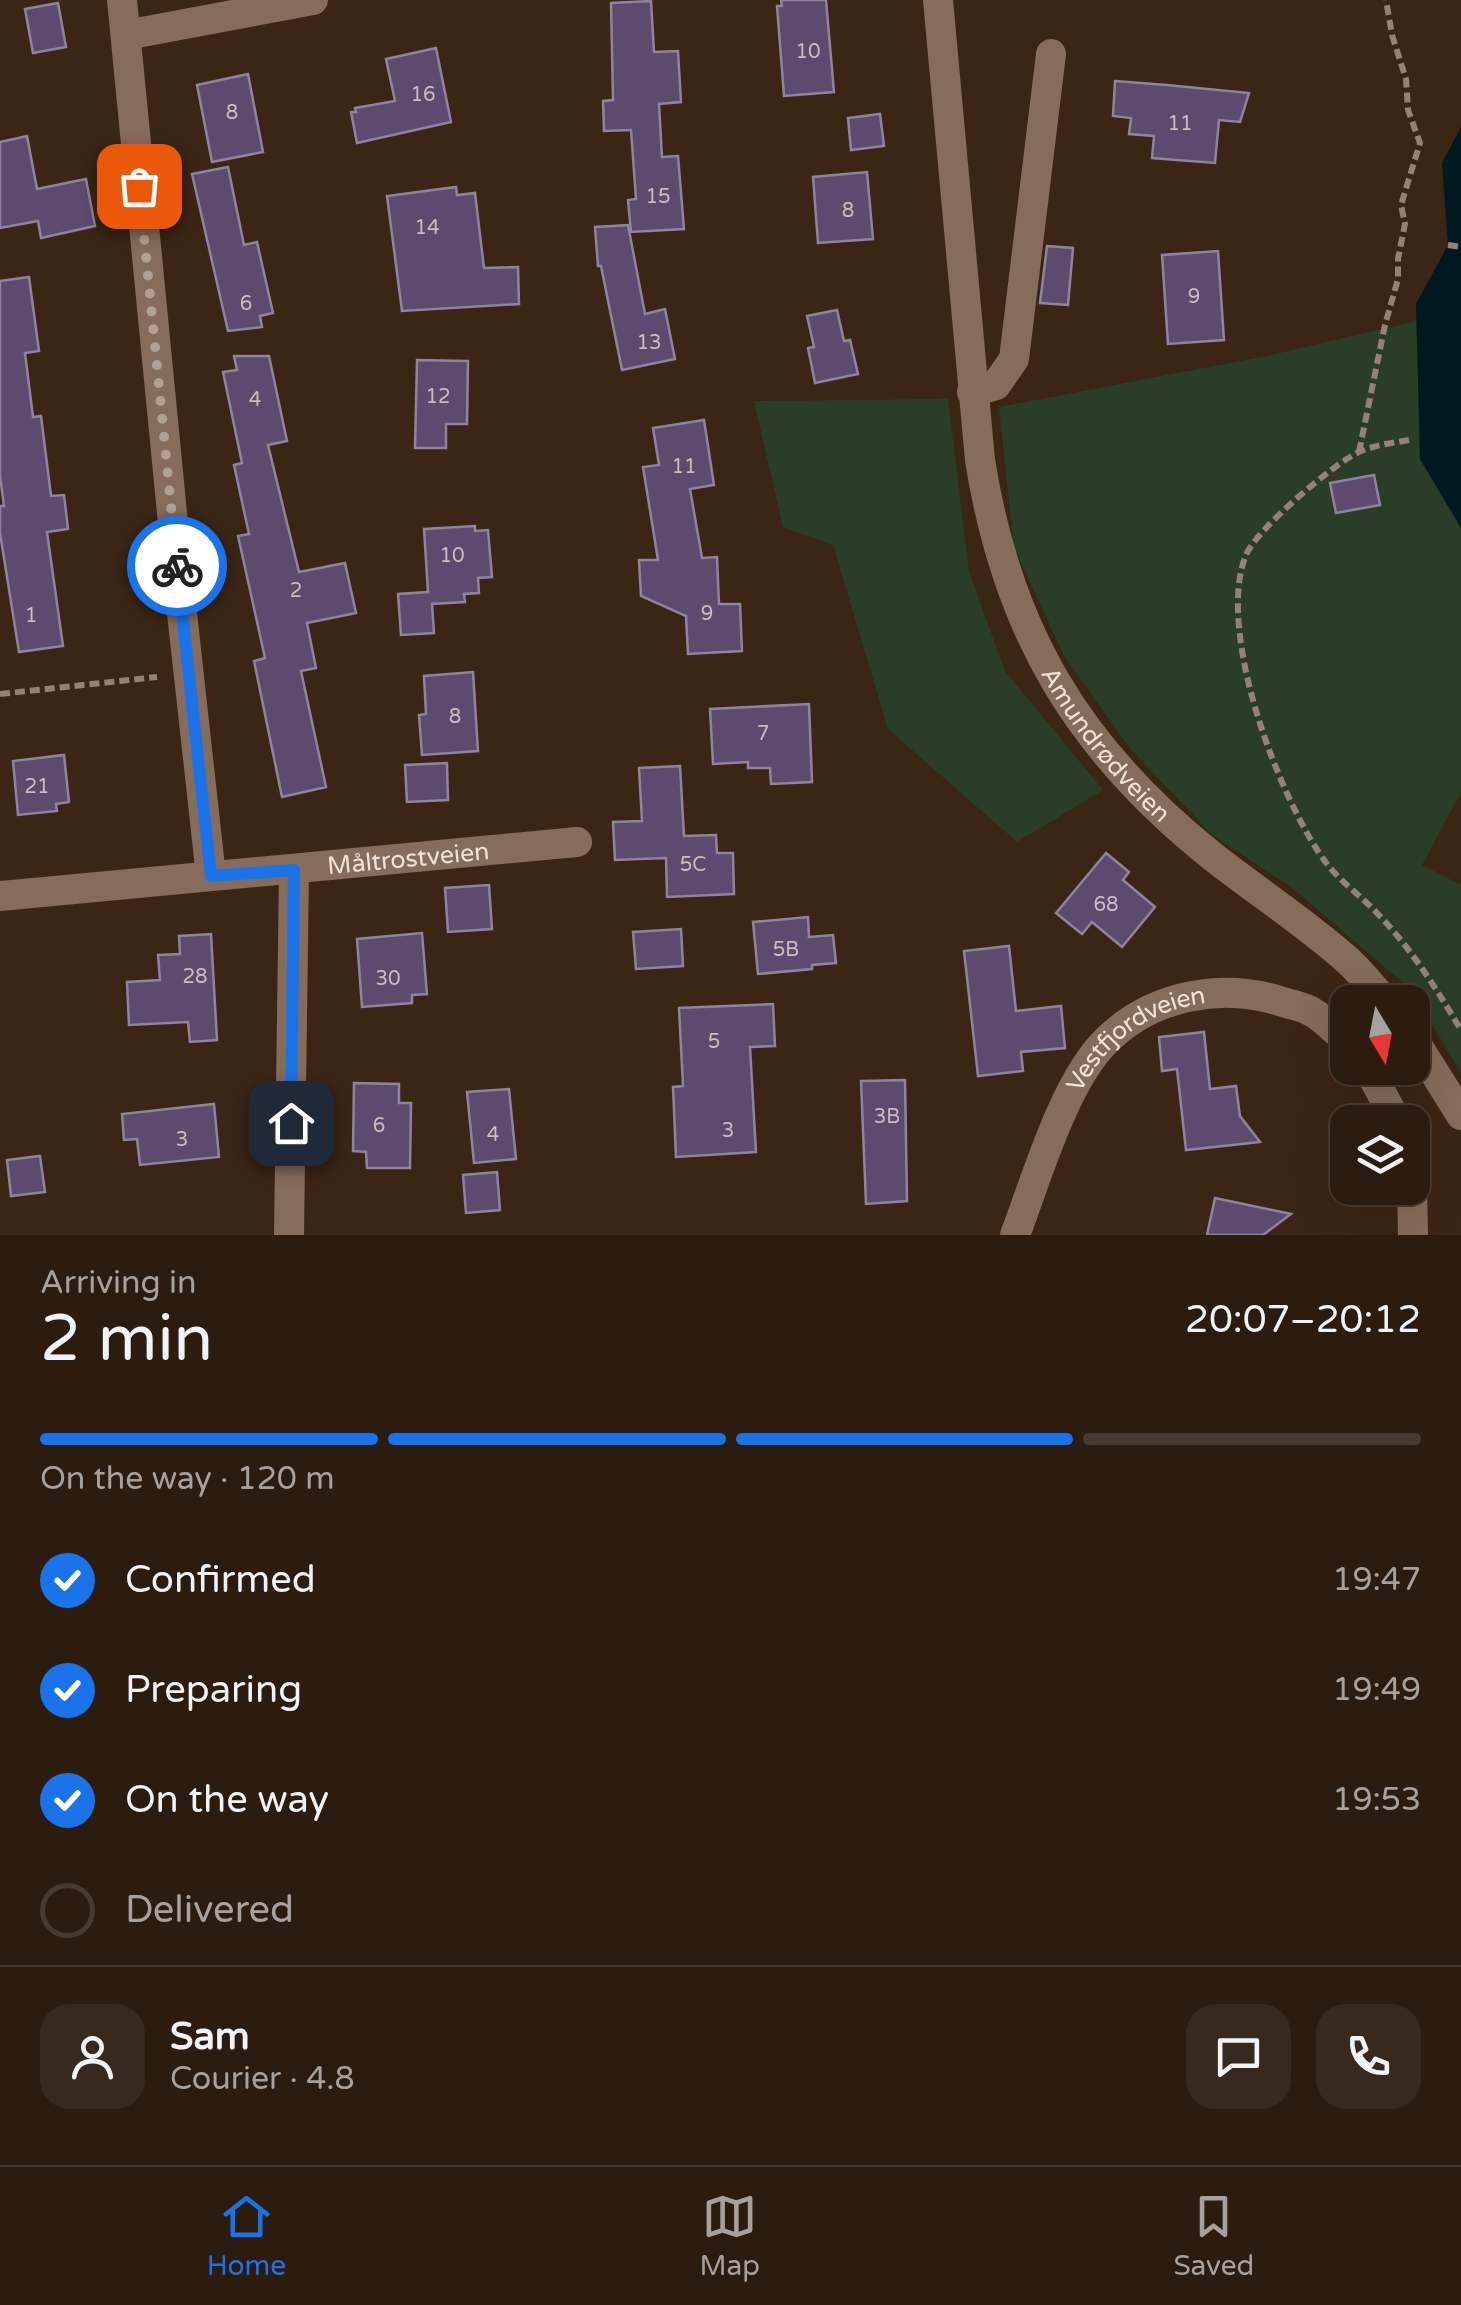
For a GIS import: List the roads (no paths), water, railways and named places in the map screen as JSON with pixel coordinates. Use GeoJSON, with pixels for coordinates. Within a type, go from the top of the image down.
{"type":"FeatureCollection","features":[{"type":"Feature","properties":{"kind":"street"},"geometry":{"type":"LineString","coordinates":[[122,0],[211,876]]}},
{"type":"Feature","properties":{"kind":"street"},"geometry":{"type":"LineString","coordinates":[[126,35],[313,0]]}},
{"type":"Feature","properties":{"kind":"street","name":"Amundrødveien"},"geometry":{"type":"LineString","coordinates":[[938,0],[972,392],[989,518],[1013,596],[1041,658],[1071,710],[1139,792],[1209,853],[1346,958],[1371,985]]}},
{"type":"Feature","properties":{"kind":"street"},"geometry":{"type":"LineString","coordinates":[[972,392],[996,385],[1014,359],[1051,54]]}},
{"type":"Feature","properties":{"kind":"street","name":"Måltrostveien"},"geometry":{"type":"LineString","coordinates":[[0,896],[577,842]]}},
{"type":"Feature","properties":{"kind":"street"},"geometry":{"type":"LineString","coordinates":[[289,1235],[294,870]]}},
{"type":"Feature","properties":{"kind":"street","name":"Vestfjordveien"},"geometry":{"type":"LineString","coordinates":[[1015,1235],[1068,1096],[1105,1042],[1154,1007],[1198,994],[1230,992],[1268,997],[1311,1011],[1330,1027]]}},
{"type":"Feature","properties":{"kind":"street"},"geometry":{"type":"LineString","coordinates":[[1430,1065],[1461,1114]]}},
{"type":"Feature","properties":{"kind":"street"},"geometry":{"type":"LineString","coordinates":[[1412,1205],[1413,1235]]}},
{"type":"Feature","properties":{"kind":"water"},"geometry":{"type":"Polygon","coordinates":[[[1461,127],[1461,528],[1420,459],[1416,304],[1448,245],[1442,163],[1461,127]]]}}]}
